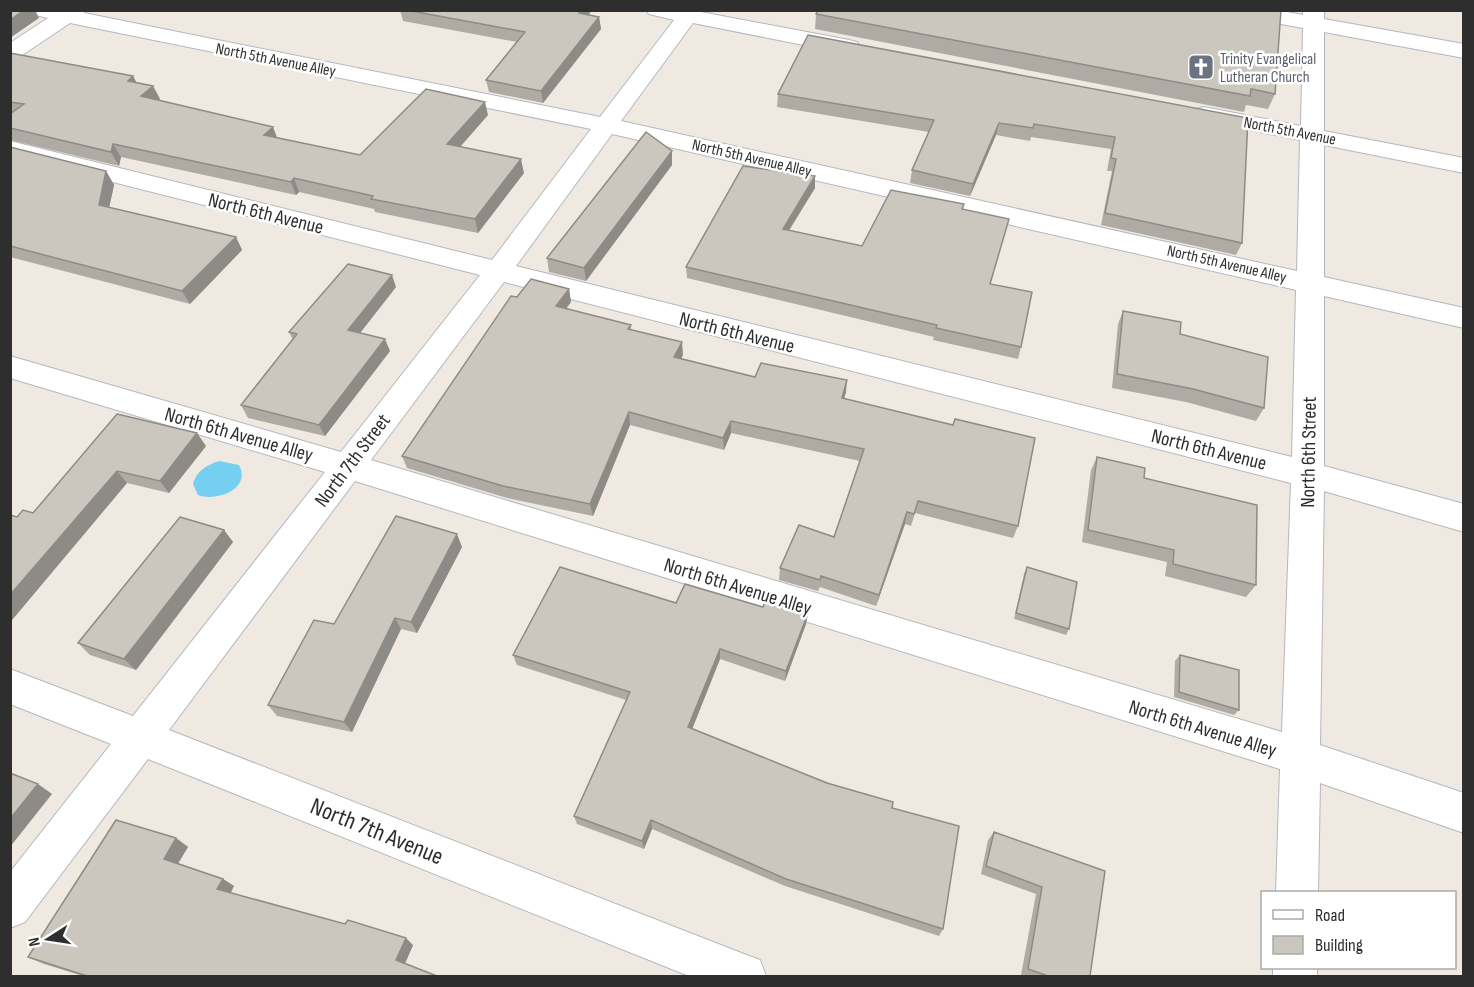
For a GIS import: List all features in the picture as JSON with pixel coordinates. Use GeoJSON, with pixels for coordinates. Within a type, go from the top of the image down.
{"type":"FeatureCollection","features":[{"type":"Feature","properties":{"kind":"street","name":"North 5th Avenue Alley"},"geometry":{"type":"LineString","coordinates":[[38,10],[70,14],[606,125],[1310,281],[1464,318]]}},
{"type":"Feature","properties":{"kind":"street"},"geometry":{"type":"LineString","coordinates":[[656,10],[690,13],[876,52]]}},
{"type":"Feature","properties":{"kind":"street"},"geometry":{"type":"LineString","coordinates":[[1238,10],[1313,17],[1464,51]]}},
{"type":"Feature","properties":{"kind":"street","name":"North 7th Street"},"geometry":{"type":"LineString","coordinates":[[10,907],[496,272],[690,13]]}},
{"type":"Feature","properties":{"kind":"street"},"geometry":{"type":"LineString","coordinates":[[10,53],[70,14]]}},
{"type":"Feature","properties":{"kind":"street","name":"North 6th Street"},"geometry":{"type":"LineString","coordinates":[[1297,891],[1308,474],[1313,17]]}},
{"type":"Feature","properties":{"kind":"street","name":"North 5th Avenue"},"geometry":{"type":"LineString","coordinates":[[1182,110],[1464,166]]}},
{"type":"Feature","properties":{"kind":"street","name":"North 6th Avenue"},"geometry":{"type":"LineString","coordinates":[[10,148],[496,272],[1308,474],[1464,519]]}},
{"type":"Feature","properties":{"kind":"street","name":"North 6th Avenue Alley"},"geometry":{"type":"LineString","coordinates":[[10,367],[347,466],[1301,758],[1464,813]]}},
{"type":"Feature","properties":{"kind":"street","name":"North 7th Avenue"},"geometry":{"type":"LineString","coordinates":[[10,686],[744,976]]}},
{"type":"Feature","properties":{"kind":"water"},"geometry":{"type":"Polygon","coordinates":[[[219,461],[239,465],[242,473],[241,481],[230,492],[222,495],[205,497],[198,495],[193,484],[197,475],[206,467],[219,461]]]}},
{"type":"Feature","properties":{"kind":"building"},"geometry":{"type":"Polygon","coordinates":[[[10,10],[24,10],[10,20],[10,10]]]}},
{"type":"Feature","properties":{"kind":"building"},"geometry":{"type":"Polygon","coordinates":[[[406,10],[581,10],[579,13],[599,17],[541,91],[486,80],[525,32],[406,10]]]}},
{"type":"Feature","properties":{"kind":"building"},"geometry":{"type":"Polygon","coordinates":[[[818,10],[1281,10],[1275,94],[1251,89],[1250,96],[816,14],[818,10]]]}},
{"type":"Feature","properties":{"kind":"building"},"geometry":{"type":"Polygon","coordinates":[[[808,35],[1248,118],[1242,243],[1105,213],[1116,159],[1111,158],[1115,137],[1034,124],[1033,128],[999,123],[973,184],[912,170],[934,120],[778,94],[808,35]]]}},
{"type":"Feature","properties":{"kind":"building"},"geometry":{"type":"Polygon","coordinates":[[[10,53],[133,76],[128,81],[153,86],[141,96],[273,127],[264,135],[360,155],[426,89],[485,102],[447,144],[521,159],[475,219],[371,199],[373,196],[294,178],[291,182],[113,144],[111,152],[10,128],[10,114],[24,104],[10,102],[10,53]]]}},
{"type":"Feature","properties":{"kind":"building"},"geometry":{"type":"Polygon","coordinates":[[[646,132],[672,151],[584,268],[547,258],[646,132]]]}},
{"type":"Feature","properties":{"kind":"building"},"geometry":{"type":"Polygon","coordinates":[[[10,147],[106,171],[99,205],[236,237],[182,291],[10,246],[10,147]]]}},
{"type":"Feature","properties":{"kind":"building"},"geometry":{"type":"Polygon","coordinates":[[[743,166],[815,176],[783,229],[862,246],[891,190],[964,204],[962,209],[1009,219],[990,284],[1032,292],[1021,347],[936,328],[937,325],[686,267],[743,166]]]}},
{"type":"Feature","properties":{"kind":"building"},"geometry":{"type":"Polygon","coordinates":[[[348,264],[392,275],[348,330],[385,339],[319,425],[241,405],[297,334],[289,332],[348,264]]]}},
{"type":"Feature","properties":{"kind":"building"},"geometry":{"type":"Polygon","coordinates":[[[531,279],[569,289],[556,306],[631,325],[628,329],[682,342],[674,357],[755,377],[761,363],[847,380],[842,398],[953,425],[955,419],[1035,438],[1018,526],[918,501],[914,514],[907,512],[879,595],[821,576],[820,580],[780,568],[799,525],[834,537],[864,449],[731,421],[723,438],[629,412],[590,504],[503,486],[402,456],[511,296],[517,297],[531,279]]]}},
{"type":"Feature","properties":{"kind":"building"},"geometry":{"type":"Polygon","coordinates":[[[1123,311],[1181,322],[1180,334],[1268,357],[1264,408],[1193,389],[1117,374],[1123,311]]]}},
{"type":"Feature","properties":{"kind":"building"},"geometry":{"type":"Polygon","coordinates":[[[117,414],[197,433],[160,481],[117,471],[10,595],[10,515],[17,517],[23,510],[33,513],[117,414]]]}},
{"type":"Feature","properties":{"kind":"building"},"geometry":{"type":"Polygon","coordinates":[[[1097,457],[1145,468],[1144,478],[1257,505],[1256,585],[1173,564],[1174,550],[1088,530],[1097,457]]]}},
{"type":"Feature","properties":{"kind":"building"},"geometry":{"type":"Polygon","coordinates":[[[396,516],[457,534],[411,622],[395,618],[344,722],[268,705],[314,620],[334,624],[396,516]]]}},
{"type":"Feature","properties":{"kind":"building"},"geometry":{"type":"Polygon","coordinates":[[[180,517],[224,530],[124,659],[78,643],[180,517]]]}},
{"type":"Feature","properties":{"kind":"building"},"geometry":{"type":"Polygon","coordinates":[[[560,567],[676,603],[685,584],[763,607],[766,600],[808,613],[786,671],[720,649],[688,727],[827,783],[893,802],[892,808],[959,826],[943,929],[786,879],[651,820],[642,841],[574,816],[630,692],[513,655],[560,567]]]}},
{"type":"Feature","properties":{"kind":"building"},"geometry":{"type":"Polygon","coordinates":[[[1027,567],[1077,582],[1069,629],[1016,613],[1027,567]]]}},
{"type":"Feature","properties":{"kind":"building"},"geometry":{"type":"Polygon","coordinates":[[[1180,655],[1239,670],[1239,710],[1179,692],[1180,655]]]}},
{"type":"Feature","properties":{"kind":"building"},"geometry":{"type":"Polygon","coordinates":[[[10,773],[38,784],[10,819],[10,773]]]}},
{"type":"Feature","properties":{"kind":"building"},"geometry":{"type":"Polygon","coordinates":[[[116,820],[176,838],[164,859],[223,879],[217,889],[345,924],[348,920],[406,938],[396,960],[437,976],[87,976],[28,957],[116,820]]]}},
{"type":"Feature","properties":{"kind":"building"},"geometry":{"type":"Polygon","coordinates":[[[994,832],[1105,871],[1090,976],[1048,976],[1028,969],[1042,887],[986,866],[994,832]]]}},
{"type":"Feature","properties":{"kind":"place","name":"Trinity Evangelical Lutheran Church"},"geometry":{"type":"Point","coordinates":[1201,67]}}]}
